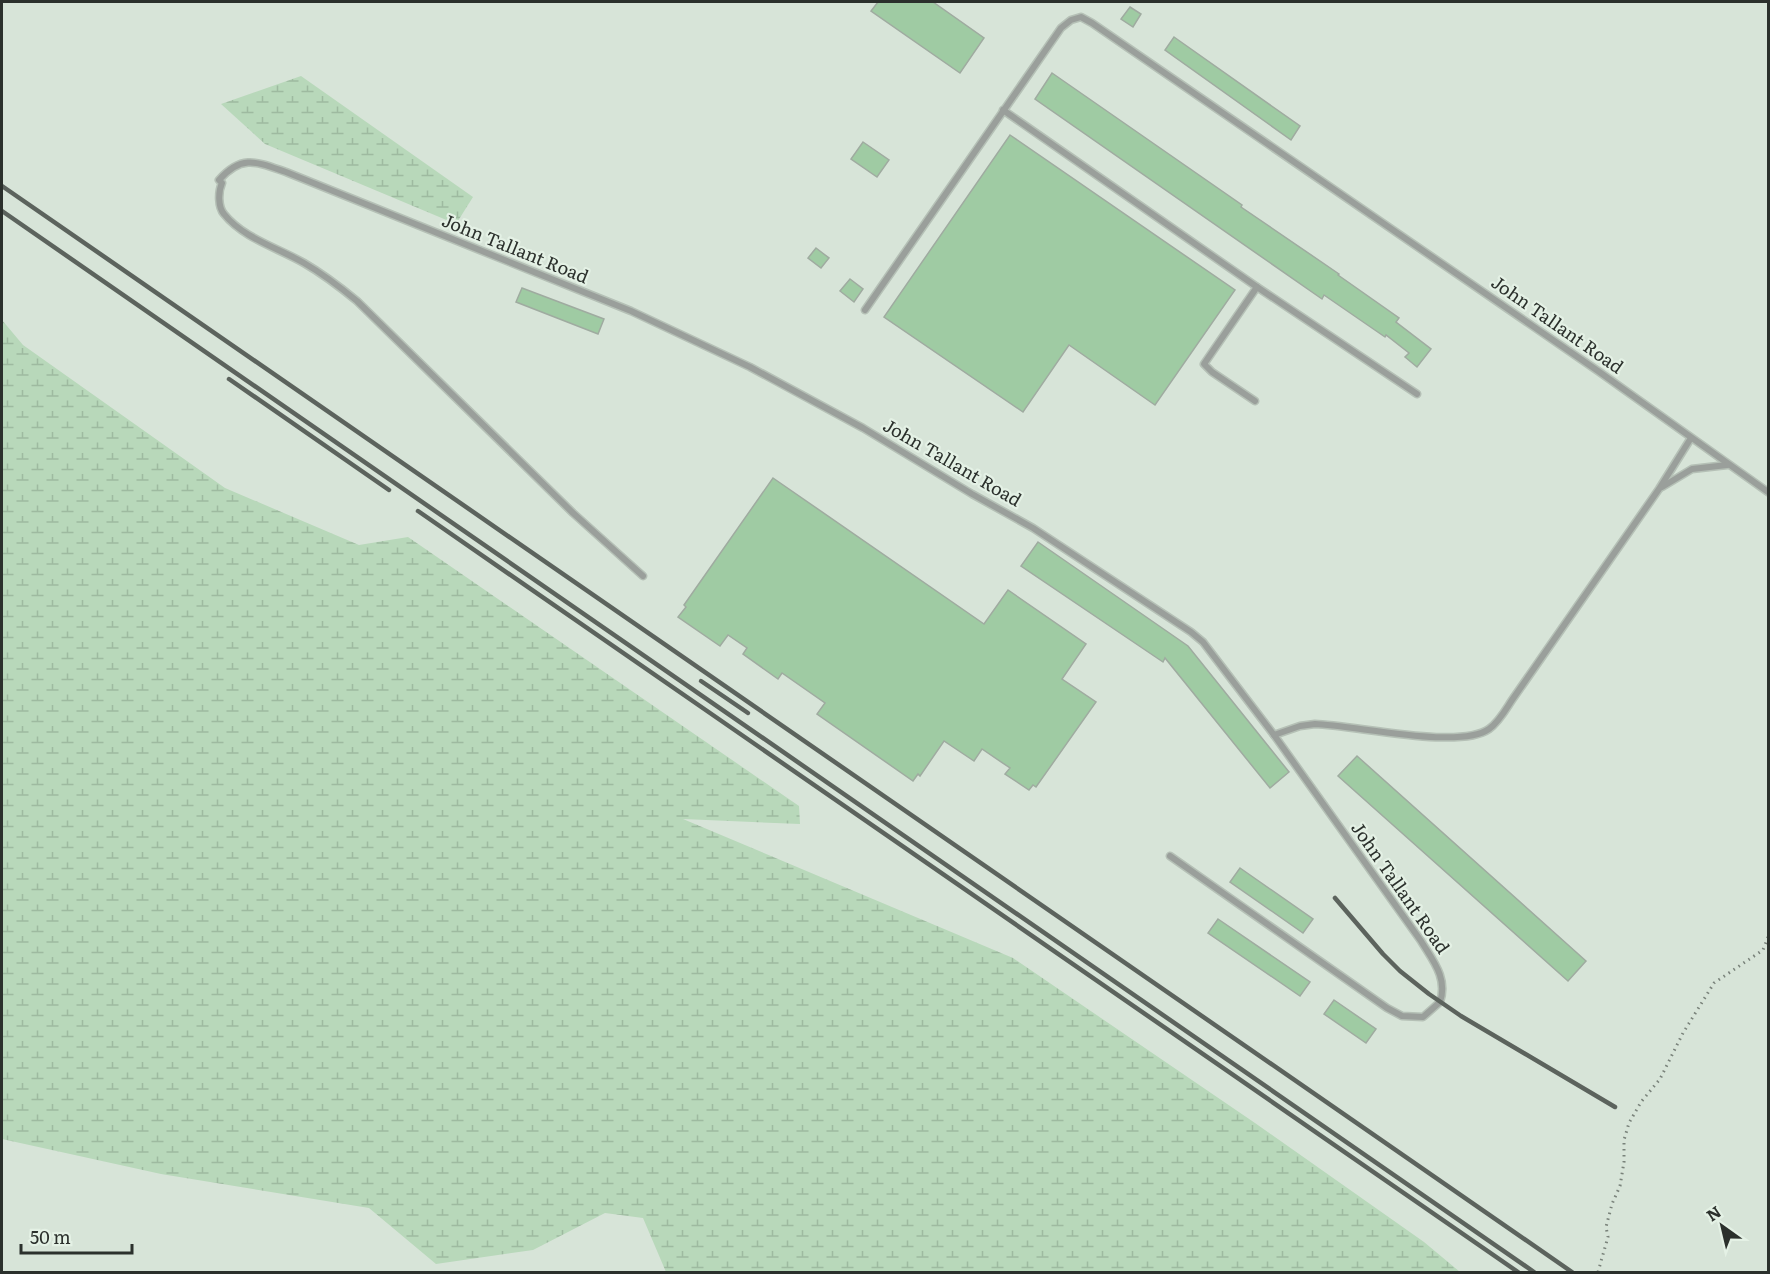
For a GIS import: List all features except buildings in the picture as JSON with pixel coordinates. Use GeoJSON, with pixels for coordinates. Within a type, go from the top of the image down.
{"type":"FeatureCollection","features":[{"type":"Feature","properties":{"kind":"lane","name":"John Tallant Road"},"geometry":{"type":"LineString","coordinates":[[1003,111],[1061,28],[1071,20],[1081,17],[1598,371],[1768,492]]}},
{"type":"Feature","properties":{"kind":"lane"},"geometry":{"type":"LineString","coordinates":[[865,310],[1003,111],[1257,287],[1417,394]]}},
{"type":"Feature","properties":{"kind":"lane","name":"John Tallant Road"},"geometry":{"type":"LineString","coordinates":[[643,576],[573,513],[357,301],[328,278],[246,233],[231,221],[222,212],[219,191],[222,183],[219,180],[228,170],[241,162],[258,162],[308,180],[631,311],[750,367],[863,428],[1033,528],[1178,622],[1203,642],[1274,735],[1432,958],[1441,973],[1443,985],[1440,1002],[1437,1007],[1420,1018],[1402,1017],[1170,856]]}},
{"type":"Feature","properties":{"kind":"lane"},"geometry":{"type":"LineString","coordinates":[[1255,400],[1212,372],[1204,364],[1257,287]]}},
{"type":"Feature","properties":{"kind":"lane"},"geometry":{"type":"LineString","coordinates":[[1274,735],[1300,726],[1315,724],[1454,737],[1472,735],[1489,729],[1512,700],[1659,489],[1691,438]]}},
{"type":"Feature","properties":{"kind":"lane"},"geometry":{"type":"LineString","coordinates":[[1659,489],[1692,469],[1727,465]]}},
{"type":"Feature","properties":{"kind":"path"},"geometry":{"type":"LineString","coordinates":[[1598,1272],[1608,1237],[1606,1227],[1611,1204],[1620,1186],[1624,1162],[1624,1140],[1629,1123],[1641,1102],[1660,1079],[1683,1032],[1714,983],[1762,950],[1768,937]]}},
{"type":"Feature","properties":{"kind":"green space"},"geometry":{"type":"Polygon","coordinates":[[[301,76],[473,197],[456,224],[265,144],[221,104],[301,76]]]}},
{"type":"Feature","properties":{"kind":"green space"},"geometry":{"type":"Polygon","coordinates":[[[2,320],[23,345],[225,488],[359,545],[408,537],[799,806],[800,824],[683,819],[1013,958],[1255,1123],[1424,1242],[1460,1272],[666,1272],[643,1218],[605,1213],[533,1250],[436,1264],[369,1208],[161,1174],[2,1139],[2,320]]]}},
{"type":"Feature","properties":{"kind":"railway"},"geometry":{"type":"LineString","coordinates":[[2,186],[1572,1272]]}},
{"type":"Feature","properties":{"kind":"railway"},"geometry":{"type":"LineString","coordinates":[[2,211],[1534,1272]]}},
{"type":"Feature","properties":{"kind":"railway"},"geometry":{"type":"LineString","coordinates":[[229,379],[389,490]]}},
{"type":"Feature","properties":{"kind":"railway"},"geometry":{"type":"LineString","coordinates":[[418,511],[1518,1272]]}},
{"type":"Feature","properties":{"kind":"railway"},"geometry":{"type":"LineString","coordinates":[[701,681],[748,713]]}},
{"type":"Feature","properties":{"kind":"railway"},"geometry":{"type":"LineString","coordinates":[[1335,898],[1383,954],[1429,994],[1461,1016],[1615,1107]]}}]}
